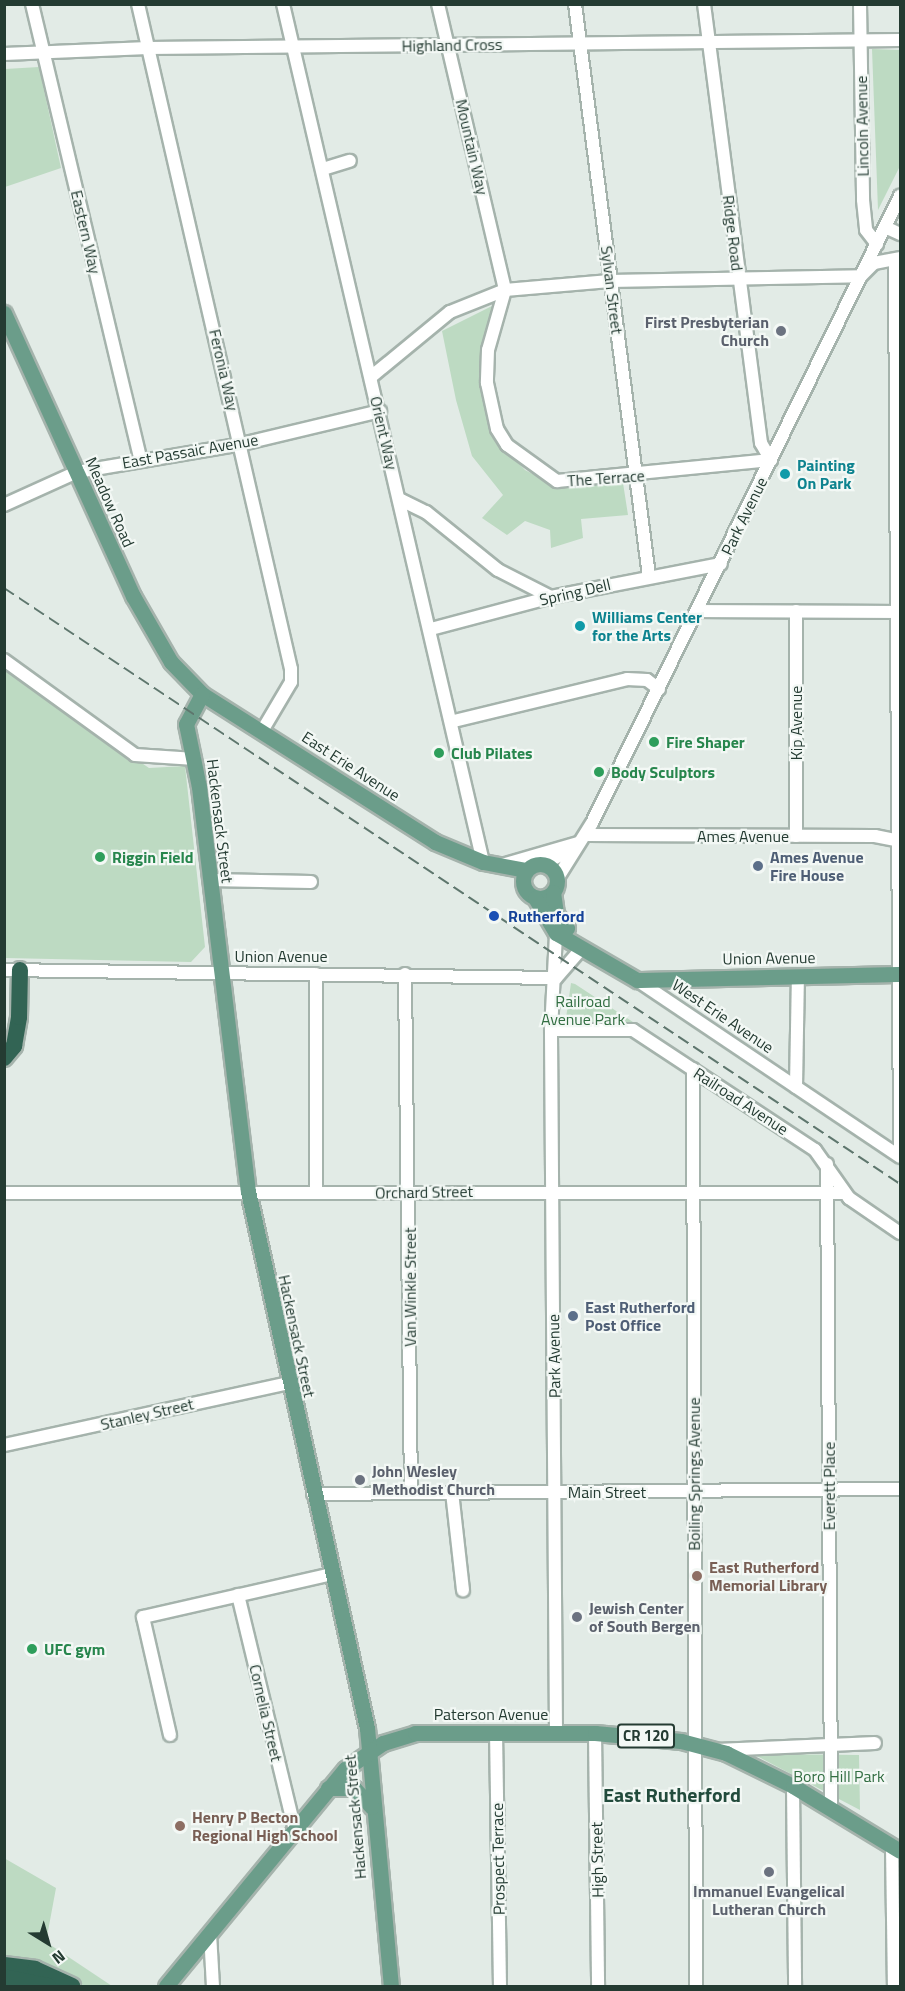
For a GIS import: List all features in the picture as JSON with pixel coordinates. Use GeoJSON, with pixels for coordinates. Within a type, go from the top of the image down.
{"type":"FeatureCollection","features":[{"type":"Feature","properties":{"kind":"highway"},"geometry":{"type":"LineString","coordinates":[[4,1058],[14,1046],[20,1017],[12,970]]}},
{"type":"Feature","properties":{"kind":"highway"},"geometry":{"type":"LineString","coordinates":[[4,1965],[36,1969],[72,1986]]}},
{"type":"Feature","properties":{"kind":"highway"},"geometry":{"type":"LineString","coordinates":[[4,1977],[48,1986]]}},
{"type":"Feature","properties":{"kind":"main road","name":"Meadow Road"},"geometry":{"type":"LineString","coordinates":[[4,313],[149,630],[202,694]]}},
{"type":"Feature","properties":{"kind":"main road","name":"East Erie Avenue"},"geometry":{"type":"LineString","coordinates":[[202,694],[435,842],[490,864],[526,870]]}},
{"type":"Feature","properties":{"kind":"main road","name":"Hackensack Street"},"geometry":{"type":"LineString","coordinates":[[202,694],[186,724],[195,759],[248,1191],[313,1494],[333,1574],[368,1750],[391,1986]]}},
{"type":"Feature","properties":{"kind":"main road","name":"East Erie Avenue"},"geometry":{"type":"LineString","coordinates":[[490,864],[530,894]]}},
{"type":"Feature","properties":{"kind":"main road"},"geometry":{"type":"LineString","coordinates":[[555,885],[530,894],[526,870],[544,864],[555,885],[558,928],[637,980]]}},
{"type":"Feature","properties":{"kind":"main road","name":"West Erie Avenue"},"geometry":{"type":"LineString","coordinates":[[530,894],[558,928],[581,949],[637,980]]}},
{"type":"Feature","properties":{"kind":"main road","name":"Union Avenue"},"geometry":{"type":"LineString","coordinates":[[637,980],[900,974]]}},
{"type":"Feature","properties":{"kind":"main road","name":"Paterson Avenue"},"geometry":{"type":"LineString","coordinates":[[166,1986],[328,1788],[368,1750],[423,1732],[596,1733],[695,1745],[716,1750],[793,1786],[896,1849]]}},
{"type":"Feature","properties":{"kind":"main road"},"geometry":{"type":"LineString","coordinates":[[328,1788],[354,1788],[372,1807]]}},
{"type":"Feature","properties":{"kind":"street","name":"Eastern Way"},"geometry":{"type":"LineString","coordinates":[[32,4],[140,459]]}},
{"type":"Feature","properties":{"kind":"street","name":"Feronia Way"},"geometry":{"type":"LineString","coordinates":[[138,4],[242,444],[291,669],[291,682],[262,731]]}},
{"type":"Feature","properties":{"kind":"street","name":"Orient Way"},"geometry":{"type":"LineString","coordinates":[[283,4],[431,629],[490,864]]}},
{"type":"Feature","properties":{"kind":"street","name":"Mountain Way"},"geometry":{"type":"LineString","coordinates":[[438,4],[505,290]]}},
{"type":"Feature","properties":{"kind":"street","name":"Sylvan Street"},"geometry":{"type":"LineString","coordinates":[[574,4],[649,576]]}},
{"type":"Feature","properties":{"kind":"street","name":"Ridge Road"},"geometry":{"type":"LineString","coordinates":[[704,4],[761,443],[771,460]]}},
{"type":"Feature","properties":{"kind":"street","name":"Lincoln Avenue"},"geometry":{"type":"LineString","coordinates":[[860,4],[863,200],[866,230],[877,244]]}},
{"type":"Feature","properties":{"kind":"street","name":"Highland Cross"},"geometry":{"type":"LineString","coordinates":[[4,54],[148,48],[900,40]]}},
{"type":"Feature","properties":{"kind":"street"},"geometry":{"type":"LineString","coordinates":[[323,169],[350,161]]}},
{"type":"Feature","properties":{"kind":"street","name":"Park Avenue"},"geometry":{"type":"LineString","coordinates":[[555,885],[582,839],[721,564],[900,196]]}},
{"type":"Feature","properties":{"kind":"street"},"geometry":{"type":"LineString","coordinates":[[885,227],[900,234]]}},
{"type":"Feature","properties":{"kind":"street"},"geometry":{"type":"LineString","coordinates":[[372,376],[450,312],[505,290],[610,281],[739,281],[861,276],[874,263],[898,259],[898,597],[896,612],[900,1156]]}},
{"type":"Feature","properties":{"kind":"street","name":"The Terrace"},"geometry":{"type":"LineString","coordinates":[[505,290],[488,350],[487,383],[497,429],[507,445],[557,481],[636,477],[771,460]]}},
{"type":"Feature","properties":{"kind":"street","name":"East Passaic Avenue"},"geometry":{"type":"LineString","coordinates":[[4,505],[77,472],[140,459],[242,444],[380,411]]}},
{"type":"Feature","properties":{"kind":"street"},"geometry":{"type":"LineString","coordinates":[[401,500],[426,512],[498,570],[551,597]]}},
{"type":"Feature","properties":{"kind":"street","name":"Spring Dell"},"geometry":{"type":"LineString","coordinates":[[431,629],[551,597],[649,576],[721,564]]}},
{"type":"Feature","properties":{"kind":"street"},"geometry":{"type":"LineString","coordinates":[[697,611],[896,612]]}},
{"type":"Feature","properties":{"kind":"street","name":"Kip Avenue"},"geometry":{"type":"LineString","coordinates":[[796,611],[796,836]]}},
{"type":"Feature","properties":{"kind":"street"},"geometry":{"type":"LineString","coordinates":[[4,660],[135,755],[195,759]]}},
{"type":"Feature","properties":{"kind":"street"},"geometry":{"type":"LineString","coordinates":[[454,721],[627,679],[647,680],[658,689]]}},
{"type":"Feature","properties":{"kind":"street","name":"Ames Avenue"},"geometry":{"type":"LineString","coordinates":[[490,864],[582,839],[796,836],[899,841]]}},
{"type":"Feature","properties":{"kind":"street"},"geometry":{"type":"LineString","coordinates":[[544,864],[582,839]]}},
{"type":"Feature","properties":{"kind":"street"},"geometry":{"type":"LineString","coordinates":[[210,880],[311,882]]}},
{"type":"Feature","properties":{"kind":"street","name":"Park Avenue"},"geometry":{"type":"LineString","coordinates":[[556,1733],[551,1030],[558,928]]}},
{"type":"Feature","properties":{"kind":"street"},"geometry":{"type":"LineString","coordinates":[[556,978],[581,949]]}},
{"type":"Feature","properties":{"kind":"street","name":"Union Avenue"},"geometry":{"type":"LineString","coordinates":[[12,970],[556,978]]}},
{"type":"Feature","properties":{"kind":"street"},"geometry":{"type":"LineString","coordinates":[[316,974],[316,1191]]}},
{"type":"Feature","properties":{"kind":"street","name":"Van Winkle Street"},"geometry":{"type":"LineString","coordinates":[[405,974],[410,1195],[411,1492]]}},
{"type":"Feature","properties":{"kind":"street"},"geometry":{"type":"LineString","coordinates":[[796,1087],[798,976]]}},
{"type":"Feature","properties":{"kind":"street","name":"West Erie Avenue"},"geometry":{"type":"LineString","coordinates":[[637,980],[900,1156]]}},
{"type":"Feature","properties":{"kind":"street","name":"Railroad Avenue"},"geometry":{"type":"LineString","coordinates":[[551,1030],[633,1030],[815,1150],[827,1164],[844,1193],[900,1233]]}},
{"type":"Feature","properties":{"kind":"street","name":"Boiling Springs Avenue"},"geometry":{"type":"LineString","coordinates":[[693,1069],[696,1986]]}},
{"type":"Feature","properties":{"kind":"street","name":"Everett Place"},"geometry":{"type":"LineString","coordinates":[[827,1164],[831,1194],[829,1487],[833,1742],[831,1808]]}},
{"type":"Feature","properties":{"kind":"street","name":"Orchard Street"},"geometry":{"type":"LineString","coordinates":[[4,1193],[316,1191],[410,1195],[479,1190],[553,1194],[844,1193]]}},
{"type":"Feature","properties":{"kind":"street","name":"Stanley Street"},"geometry":{"type":"LineString","coordinates":[[4,1445],[289,1383]]}},
{"type":"Feature","properties":{"kind":"street","name":"Main Street"},"geometry":{"type":"LineString","coordinates":[[313,1494],[694,1491],[829,1487],[900,1489]]}},
{"type":"Feature","properties":{"kind":"street"},"geometry":{"type":"LineString","coordinates":[[452,1492],[463,1590]]}},
{"type":"Feature","properties":{"kind":"street"},"geometry":{"type":"LineString","coordinates":[[170,1735],[143,1617],[333,1574]]}},
{"type":"Feature","properties":{"kind":"street","name":"Cornelia Street"},"geometry":{"type":"LineString","coordinates":[[238,1595],[295,1831]]}},
{"type":"Feature","properties":{"kind":"street","name":"Prospect Terrace"},"geometry":{"type":"LineString","coordinates":[[496,1732],[500,1986]]}},
{"type":"Feature","properties":{"kind":"street","name":"High Street"},"geometry":{"type":"LineString","coordinates":[[596,1733],[598,1986]]}},
{"type":"Feature","properties":{"kind":"street"},"geometry":{"type":"LineString","coordinates":[[716,1750],[833,1742],[875,1743]]}},
{"type":"Feature","properties":{"kind":"street"},"geometry":{"type":"LineString","coordinates":[[793,1786],[795,1986]]}},
{"type":"Feature","properties":{"kind":"street"},"geometry":{"type":"LineString","coordinates":[[894,1986],[896,1849]]}},
{"type":"Feature","properties":{"kind":"street"},"geometry":{"type":"LineString","coordinates":[[210,1933],[213,1986]]}},
{"type":"Feature","properties":{"kind":"green space"},"geometry":{"type":"Polygon","coordinates":[[[872,49],[900,50],[900,166],[878,210],[872,49]]]}},
{"type":"Feature","properties":{"kind":"green space"},"geometry":{"type":"Polygon","coordinates":[[[39,67],[61,168],[5,187],[5,69],[39,67]]]}},
{"type":"Feature","properties":{"kind":"green space"},"geometry":{"type":"Polygon","coordinates":[[[496,304],[482,351],[481,382],[501,444],[525,470],[558,487],[623,483],[628,515],[581,519],[583,538],[551,548],[550,530],[525,521],[507,535],[482,518],[503,495],[472,456],[456,400],[442,331],[496,304]]]}},
{"type":"Feature","properties":{"kind":"green space","name":"Riggin Field"},"geometry":{"type":"Polygon","coordinates":[[[5,670],[149,768],[185,766],[205,947],[191,962],[5,958],[5,670]]]}},
{"type":"Feature","properties":{"kind":"green space","name":"Railroad Avenue Park"},"geometry":{"type":"Polygon","coordinates":[[[571,983],[636,1024],[603,1018],[602,1025],[565,1025],[571,983]]]}},
{"type":"Feature","properties":{"kind":"green space","name":"Boro Hill Park"},"geometry":{"type":"Polygon","coordinates":[[[753,1754],[859,1755],[860,1810],[753,1754]]]}},
{"type":"Feature","properties":{"kind":"green space"},"geometry":{"type":"Polygon","coordinates":[[[4,1858],[56,1888],[46,1942],[112,1986],[84,1986],[63,1972],[5,1962],[4,1858]]]}},
{"type":"Feature","properties":{"kind":"railway"},"geometry":{"type":"LineString","coordinates":[[4,588],[900,1184]]}},
{"type":"Feature","properties":{"kind":"place","name":"First Presbyterian Church"},"geometry":{"type":"Point","coordinates":[781,331]}},
{"type":"Feature","properties":{"kind":"place","name":"Painting On Park"},"geometry":{"type":"Point","coordinates":[785,474]}},
{"type":"Feature","properties":{"kind":"place","name":"Williams Center for the Arts"},"geometry":{"type":"Point","coordinates":[580,626]}},
{"type":"Feature","properties":{"kind":"place","name":"Fire Shaper"},"geometry":{"type":"Point","coordinates":[654,742]}},
{"type":"Feature","properties":{"kind":"place","name":"Club Pilates"},"geometry":{"type":"Point","coordinates":[439,753]}},
{"type":"Feature","properties":{"kind":"place","name":"Body Sculptors"},"geometry":{"type":"Point","coordinates":[599,772]}},
{"type":"Feature","properties":{"kind":"place","name":"Riggin Field"},"geometry":{"type":"Point","coordinates":[100,857]}},
{"type":"Feature","properties":{"kind":"place","name":"Ames Avenue Fire House"},"geometry":{"type":"Point","coordinates":[758,866]}},
{"type":"Feature","properties":{"kind":"place","name":"Rutherford"},"geometry":{"type":"Point","coordinates":[494,916]}},
{"type":"Feature","properties":{"kind":"place","name":"East Rutherford Post Office"},"geometry":{"type":"Point","coordinates":[573,1316]}},
{"type":"Feature","properties":{"kind":"place","name":"John Wesley Methodist Church"},"geometry":{"type":"Point","coordinates":[360,1480]}},
{"type":"Feature","properties":{"kind":"place","name":"East Rutherford Memorial Library"},"geometry":{"type":"Point","coordinates":[697,1576]}},
{"type":"Feature","properties":{"kind":"place","name":"Jewish Center of South Bergen"},"geometry":{"type":"Point","coordinates":[577,1617]}},
{"type":"Feature","properties":{"kind":"place","name":"UFC gym"},"geometry":{"type":"Point","coordinates":[32,1649]}},
{"type":"Feature","properties":{"kind":"place","name":"Henry P Becton Regional High School"},"geometry":{"type":"Point","coordinates":[180,1826]}},
{"type":"Feature","properties":{"kind":"place","name":"Immanuel Evangelical Lutheran Church"},"geometry":{"type":"Point","coordinates":[769,1872]}},
{"type":"Feature","properties":{"kind":"district","name":"East Rutherford"},"geometry":{"type":"Point","coordinates":[672,1794]}}]}
